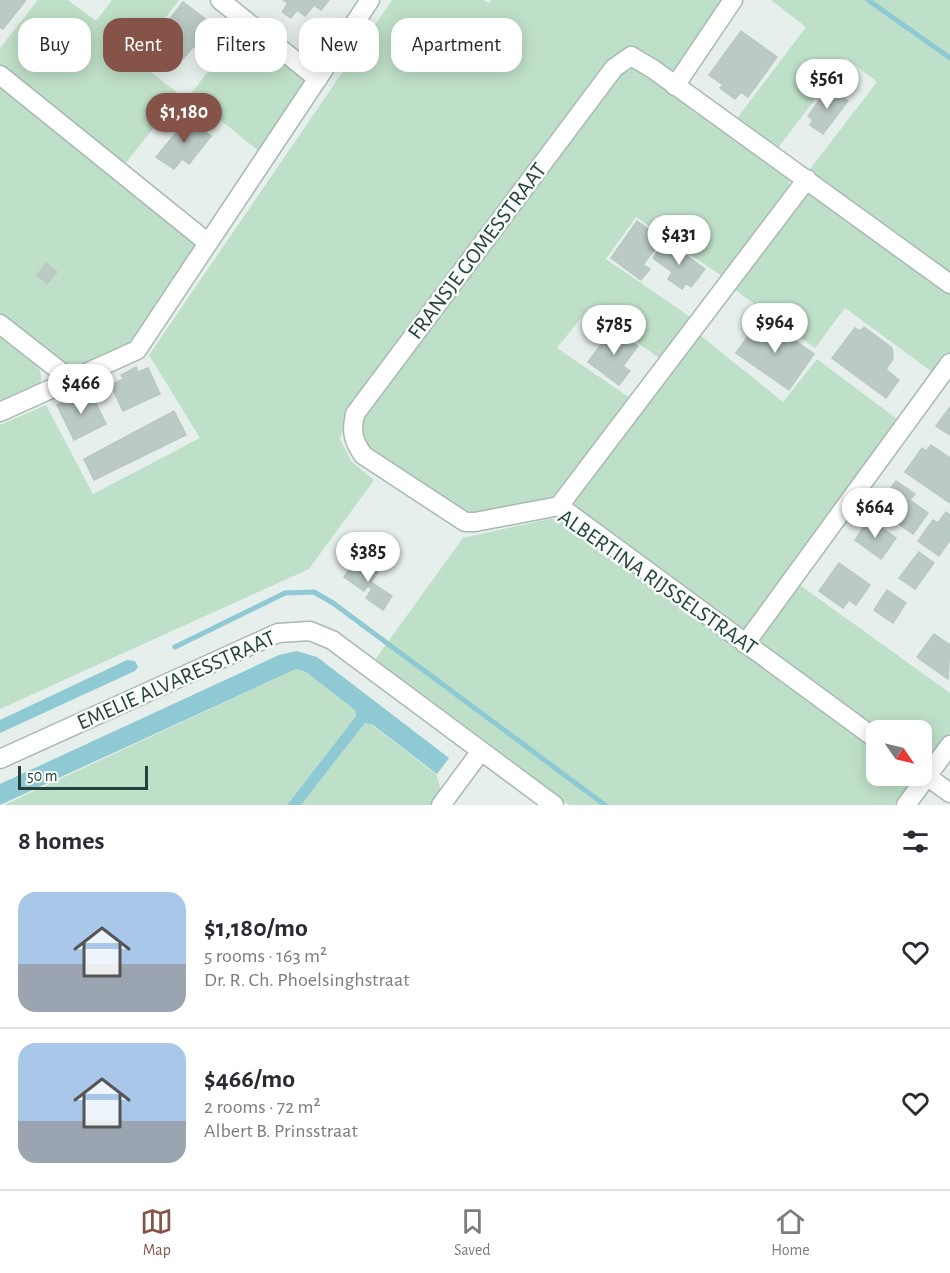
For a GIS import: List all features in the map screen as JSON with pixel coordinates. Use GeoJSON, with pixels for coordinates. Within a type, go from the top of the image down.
{"type":"FeatureCollection","features":[{"type":"Feature","properties":{"kind":"street"},"geometry":{"type":"LineString","coordinates":[[220,0],[318,79]]}},
{"type":"Feature","properties":{"kind":"street"},"geometry":{"type":"LineString","coordinates":[[0,412],[137,350],[370,0]]}},
{"type":"Feature","properties":{"kind":"street"},"geometry":{"type":"LineString","coordinates":[[733,0],[675,86],[950,284]]}},
{"type":"Feature","properties":{"kind":"street","name":"FRANSJE GOMESSTRAAT"},"geometry":{"type":"LineString","coordinates":[[363,455],[353,440],[355,414],[614,68],[631,56],[675,86]]}},
{"type":"Feature","properties":{"kind":"street"},"geometry":{"type":"LineString","coordinates":[[0,75],[207,242]]}},
{"type":"Feature","properties":{"kind":"street"},"geometry":{"type":"LineString","coordinates":[[559,506],[807,179]]}},
{"type":"Feature","properties":{"kind":"street"},"geometry":{"type":"LineString","coordinates":[[0,324],[70,379]]}},
{"type":"Feature","properties":{"kind":"street"},"geometry":{"type":"LineString","coordinates":[[745,644],[950,363]]}},
{"type":"Feature","properties":{"kind":"street","name":"ALBERTINA RIJSSELSTRAAT"},"geometry":{"type":"LineString","coordinates":[[363,455],[465,522],[559,506],[866,732]]}},
{"type":"Feature","properties":{"kind":"street","name":"EMELIE ALVARESSTRAAT"},"geometry":{"type":"LineString","coordinates":[[0,759],[278,633],[310,632],[332,640],[554,805]]}},
{"type":"Feature","properties":{"kind":"street"},"geometry":{"type":"LineString","coordinates":[[932,765],[950,745]]}},
{"type":"Feature","properties":{"kind":"street"},"geometry":{"type":"LineString","coordinates":[[441,805],[481,751]]}},
{"type":"Feature","properties":{"kind":"street"},"geometry":{"type":"LineString","coordinates":[[932,780],[950,793]]}},
{"type":"Feature","properties":{"kind":"street"},"geometry":{"type":"LineString","coordinates":[[906,805],[917,786]]}},
{"type":"Feature","properties":{"kind":"green space"},"geometry":{"type":"Polygon","coordinates":[[[38,0],[68,0],[96,21],[112,0],[179,0],[166,18],[103,18],[103,72],[151,72],[180,95],[124,165],[0,66],[0,48],[18,25],[18,72],[91,72],[91,18],[24,18],[38,0]]]}},
{"type":"Feature","properties":{"kind":"green space"},"geometry":{"type":"Polygon","coordinates":[[[392,0],[483,0],[489,3],[491,0],[725,0],[675,77],[646,52],[633,48],[599,72],[347,417],[340,439],[351,461],[374,480],[309,569],[0,709],[0,425],[46,405],[93,494],[200,438],[149,355],[343,72],[379,72],[379,19],[392,0]]]}},
{"type":"Feature","properties":{"kind":"green space"},"geometry":{"type":"Polygon","coordinates":[[[771,0],[950,0],[950,277],[807,173],[877,82],[846,58],[775,152],[735,121],[806,27],[771,0]]]}},
{"type":"Feature","properties":{"kind":"green space"},"geometry":{"type":"Polygon","coordinates":[[[287,63],[302,75],[305,85],[262,154],[190,95],[208,72],[287,72],[287,63]]]}},
{"type":"Feature","properties":{"kind":"green space"},"geometry":{"type":"Polygon","coordinates":[[[630,65],[790,177],[789,191],[723,277],[636,217],[606,259],[693,319],[662,360],[589,308],[557,348],[633,400],[562,494],[462,522],[361,451],[362,414],[618,72],[630,65]]]}},
{"type":"Feature","properties":{"kind":"green space"},"geometry":{"type":"Polygon","coordinates":[[[0,83],[191,235],[194,245],[191,255],[144,329],[129,343],[91,363],[73,366],[60,363],[0,316],[0,83]]]}},
{"type":"Feature","properties":{"kind":"green space"},"geometry":{"type":"Polygon","coordinates":[[[816,194],[950,290],[950,353],[935,374],[845,308],[815,348],[734,289],[806,195],[816,194]]]}},
{"type":"Feature","properties":{"kind":"green space"},"geometry":{"type":"Polygon","coordinates":[[[0,332],[31,358],[41,373],[40,381],[35,389],[0,406],[0,332]]]}},
{"type":"Feature","properties":{"kind":"green space"},"geometry":{"type":"Polygon","coordinates":[[[700,335],[783,402],[817,359],[897,419],[744,636],[568,505],[700,335]]]}},
{"type":"Feature","properties":{"kind":"green space"},"geometry":{"type":"Polygon","coordinates":[[[549,519],[561,519],[571,524],[866,744],[866,786],[910,786],[901,805],[569,805],[374,661],[463,538],[549,519]]]}},
{"type":"Feature","properties":{"kind":"green space"},"geometry":{"type":"Polygon","coordinates":[[[797,583],[950,693],[950,732],[932,758],[932,720],[866,720],[866,723],[756,646],[759,637],[797,583]]]}},
{"type":"Feature","properties":{"kind":"green space"},"geometry":{"type":"Polygon","coordinates":[[[296,669],[306,672],[355,710],[356,716],[287,805],[4,805],[296,669]]]}},
{"type":"Feature","properties":{"kind":"green space"},"geometry":{"type":"Polygon","coordinates":[[[365,723],[372,725],[436,774],[440,790],[434,805],[301,805],[365,723]]]}},
{"type":"Feature","properties":{"kind":"water"},"geometry":{"type":"Polygon","coordinates":[[[297,651],[317,657],[449,758],[437,774],[373,725],[365,723],[301,805],[287,805],[356,716],[355,710],[306,672],[296,669],[0,805],[0,784],[279,655],[297,651]]]}},
{"type":"Feature","properties":{"kind":"water"},"geometry":{"type":"Polygon","coordinates":[[[127,660],[135,661],[138,667],[135,671],[0,733],[0,720],[127,660]]]}},
{"type":"Feature","properties":{"kind":"building"},"geometry":{"type":"Polygon","coordinates":[[[0,0],[26,0],[3,29],[0,27],[0,0]]]}},
{"type":"Feature","properties":{"kind":"building"},"geometry":{"type":"Polygon","coordinates":[[[283,0],[329,0],[321,10],[314,5],[305,16],[297,10],[291,18],[282,12],[288,3],[283,0]]]}},
{"type":"Feature","properties":{"kind":"building"},"geometry":{"type":"Polygon","coordinates":[[[183,2],[204,18],[195,18],[195,47],[183,59],[183,18],[170,18],[183,2]]]}},
{"type":"Feature","properties":{"kind":"building"},"geometry":{"type":"Polygon","coordinates":[[[741,31],[777,57],[748,97],[741,92],[735,99],[720,88],[723,85],[709,75],[741,31]]]}},
{"type":"Feature","properties":{"kind":"building"},"geometry":{"type":"Polygon","coordinates":[[[829,87],[848,101],[823,134],[810,125],[813,120],[808,116],[829,87]]]}},
{"type":"Feature","properties":{"kind":"building"},"geometry":{"type":"Polygon","coordinates":[[[189,117],[211,136],[189,164],[182,159],[174,169],[156,157],[189,117]]]}},
{"type":"Feature","properties":{"kind":"building"},"geometry":{"type":"Polygon","coordinates":[[[637,221],[662,239],[643,265],[650,269],[641,280],[611,258],[637,221]]]}},
{"type":"Feature","properties":{"kind":"building"},"geometry":{"type":"Polygon","coordinates":[[[665,241],[705,269],[691,287],[686,283],[682,289],[668,279],[672,272],[653,258],[665,241]]]}},
{"type":"Feature","properties":{"kind":"building"},"geometry":{"type":"Polygon","coordinates":[[[46,263],[57,272],[47,284],[37,275],[46,263]]]}},
{"type":"Feature","properties":{"kind":"building"},"geometry":{"type":"Polygon","coordinates":[[[761,317],[814,354],[789,390],[736,353],[761,317]]]}},
{"type":"Feature","properties":{"kind":"building"},"geometry":{"type":"Polygon","coordinates":[[[864,327],[892,348],[893,359],[886,369],[899,380],[886,398],[832,358],[855,328],[860,331],[864,327]]]}},
{"type":"Feature","properties":{"kind":"building"},"geometry":{"type":"Polygon","coordinates":[[[613,328],[638,346],[623,366],[630,371],[619,385],[588,362],[613,328]]]}},
{"type":"Feature","properties":{"kind":"building"},"geometry":{"type":"Polygon","coordinates":[[[136,367],[138,372],[148,368],[160,394],[123,411],[111,385],[123,379],[121,375],[136,367]]]}},
{"type":"Feature","properties":{"kind":"building"},"geometry":{"type":"Polygon","coordinates":[[[91,393],[106,424],[74,440],[57,405],[78,395],[80,398],[91,393]]]}},
{"type":"Feature","properties":{"kind":"building"},"geometry":{"type":"Polygon","coordinates":[[[950,407],[950,435],[936,426],[950,407]]]}},
{"type":"Feature","properties":{"kind":"building"},"geometry":{"type":"Polygon","coordinates":[[[174,411],[186,435],[94,480],[84,459],[174,411]]]}},
{"type":"Feature","properties":{"kind":"building"},"geometry":{"type":"Polygon","coordinates":[[[931,445],[950,458],[950,503],[905,472],[922,448],[926,451],[931,445]]]}},
{"type":"Feature","properties":{"kind":"building"},"geometry":{"type":"Polygon","coordinates":[[[896,481],[915,494],[910,500],[928,513],[913,534],[876,508],[896,481]]]}},
{"type":"Feature","properties":{"kind":"building"},"geometry":{"type":"Polygon","coordinates":[[[946,512],[950,515],[950,540],[939,556],[918,541],[933,520],[938,523],[946,512]]]}},
{"type":"Feature","properties":{"kind":"building"},"geometry":{"type":"Polygon","coordinates":[[[869,519],[896,538],[881,559],[855,540],[869,519]]]}},
{"type":"Feature","properties":{"kind":"building"},"geometry":{"type":"Polygon","coordinates":[[[919,552],[934,563],[915,589],[899,578],[919,552]]]}},
{"type":"Feature","properties":{"kind":"building"},"geometry":{"type":"Polygon","coordinates":[[[357,558],[378,572],[371,582],[392,596],[383,610],[366,598],[372,589],[368,586],[364,591],[344,577],[357,558]]]}},
{"type":"Feature","properties":{"kind":"building"},"geometry":{"type":"Polygon","coordinates":[[[839,563],[870,585],[856,605],[849,600],[843,608],[819,591],[839,563]]]}},
{"type":"Feature","properties":{"kind":"building"},"geometry":{"type":"Polygon","coordinates":[[[887,590],[906,603],[893,623],[874,610],[887,590]]]}},
{"type":"Feature","properties":{"kind":"building"},"geometry":{"type":"Polygon","coordinates":[[[934,634],[950,645],[948,679],[917,657],[934,634]]]}},
{"type":"Feature","properties":{"kind":"waterway"},"geometry":{"type":"LineString","coordinates":[[868,0],[950,58]]}},
{"type":"Feature","properties":{"kind":"waterway"},"geometry":{"type":"LineString","coordinates":[[175,647],[285,593],[314,592],[333,603],[605,805]]}}]}
